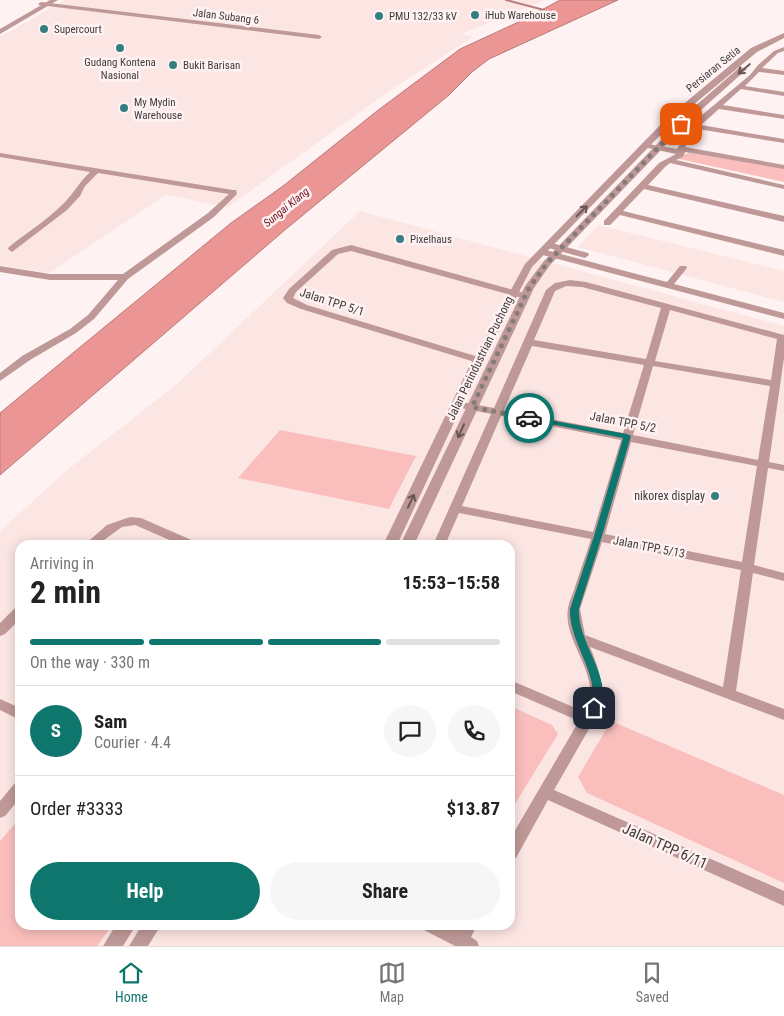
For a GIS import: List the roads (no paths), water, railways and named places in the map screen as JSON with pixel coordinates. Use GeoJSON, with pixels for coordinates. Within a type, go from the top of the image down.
{"type":"FeatureCollection","features":[{"type":"Feature","properties":{"kind":"street"},"geometry":{"type":"LineString","coordinates":[[0,27],[55,0]]}},
{"type":"Feature","properties":{"kind":"street"},"geometry":{"type":"LineString","coordinates":[[0,32],[46,3]]}},
{"type":"Feature","properties":{"kind":"street","name":"Jalan Subang 6"},"geometry":{"type":"LineString","coordinates":[[46,3],[319,38]]}},
{"type":"Feature","properties":{"kind":"street","name":"Persiaran Setia"},"geometry":{"type":"LineString","coordinates":[[644,147],[672,118],[730,69],[754,50],[784,35]]}},
{"type":"Feature","properties":{"kind":"street","name":"Persiaran Setia"},"geometry":{"type":"LineString","coordinates":[[661,151],[696,109],[762,53],[784,42]]}},
{"type":"Feature","properties":{"kind":"street"},"geometry":{"type":"LineString","coordinates":[[678,155],[681,146],[695,126],[784,49]]}},
{"type":"Feature","properties":{"kind":"street"},"geometry":{"type":"LineString","coordinates":[[758,70],[784,73]]}},
{"type":"Feature","properties":{"kind":"street"},"geometry":{"type":"LineString","coordinates":[[739,87],[784,94]]}},
{"type":"Feature","properties":{"kind":"street"},"geometry":{"type":"LineString","coordinates":[[716,106],[784,117]]}},
{"type":"Feature","properties":{"kind":"street"},"geometry":{"type":"LineString","coordinates":[[695,126],[784,140]]}},
{"type":"Feature","properties":{"kind":"street"},"geometry":{"type":"LineString","coordinates":[[644,147],[784,186]]}},
{"type":"Feature","properties":{"kind":"street","name":"Jalan Perindustrian Puchong"},"geometry":{"type":"LineString","coordinates":[[409,540],[472,407],[538,275],[554,252],[644,147]]}},
{"type":"Feature","properties":{"kind":"street","name":"Jalan Perindustrian Puchong"},"geometry":{"type":"LineString","coordinates":[[392,540],[456,404],[512,292],[528,266],[554,252],[661,151]]}},
{"type":"Feature","properties":{"kind":"street"},"geometry":{"type":"LineString","coordinates":[[0,155],[233,192],[231,197],[211,215],[162,252],[124,277],[91,317],[73,331],[26,358],[0,378]]}},
{"type":"Feature","properties":{"kind":"street"},"geometry":{"type":"LineString","coordinates":[[607,223],[662,165],[678,155],[784,167]]}},
{"type":"Feature","properties":{"kind":"street"},"geometry":{"type":"LineString","coordinates":[[12,249],[67,205],[77,194],[81,185],[96,170]]}},
{"type":"Feature","properties":{"kind":"street"},"geometry":{"type":"LineString","coordinates":[[643,186],[784,219]]}},
{"type":"Feature","properties":{"kind":"street"},"geometry":{"type":"LineString","coordinates":[[619,212],[784,253]]}},
{"type":"Feature","properties":{"kind":"street","name":"Jalan TPP 5/1"},"geometry":{"type":"LineString","coordinates":[[478,360],[321,313],[295,304],[288,298],[292,291],[335,252],[351,248],[526,296]]}},
{"type":"Feature","properties":{"kind":"street"},"geometry":{"type":"LineString","coordinates":[[554,252],[784,308]]}},
{"type":"Feature","properties":{"kind":"street"},"geometry":{"type":"LineString","coordinates":[[671,282],[683,268]]}},
{"type":"Feature","properties":{"kind":"street"},"geometry":{"type":"LineString","coordinates":[[0,277],[4,270],[50,276],[124,277]]}},
{"type":"Feature","properties":{"kind":"street"},"geometry":{"type":"LineString","coordinates":[[441,540],[551,290],[558,285],[569,282],[583,284],[783,338],[774,384],[729,693]]}},
{"type":"Feature","properties":{"kind":"street"},"geometry":{"type":"LineString","coordinates":[[671,282],[784,316]]}},
{"type":"Feature","properties":{"kind":"street"},"geometry":{"type":"LineString","coordinates":[[515,844],[594,708],[597,686],[591,662],[574,617],[574,609],[598,536],[666,306]]}},
{"type":"Feature","properties":{"kind":"street"},"geometry":{"type":"LineString","coordinates":[[528,342],[774,384]]}},
{"type":"Feature","properties":{"kind":"street","name":"Jalan TPP 5/2"},"geometry":{"type":"LineString","coordinates":[[456,404],[784,468]]}},
{"type":"Feature","properties":{"kind":"street","name":"Jalan TPP 5/13"},"geometry":{"type":"LineString","coordinates":[[455,508],[748,566],[784,576]]}},
{"type":"Feature","properties":{"kind":"street"},"geometry":{"type":"LineString","coordinates":[[96,540],[116,524],[128,519],[181,540]]}},
{"type":"Feature","properties":{"kind":"street"},"geometry":{"type":"LineString","coordinates":[[0,631],[15,616]]}},
{"type":"Feature","properties":{"kind":"street"},"geometry":{"type":"LineString","coordinates":[[582,639],[784,715]]}},
{"type":"Feature","properties":{"kind":"street"},"geometry":{"type":"LineString","coordinates":[[515,687],[588,719]]}},
{"type":"Feature","properties":{"kind":"street"},"geometry":{"type":"LineString","coordinates":[[0,704],[15,712]]}},
{"type":"Feature","properties":{"kind":"street","name":"Jalan TPP 6/11"},"geometry":{"type":"LineString","coordinates":[[545,792],[784,899]]}},
{"type":"Feature","properties":{"kind":"street"},"geometry":{"type":"LineString","coordinates":[[0,812],[15,793]]}},
{"type":"Feature","properties":{"kind":"street"},"geometry":{"type":"LineString","coordinates":[[112,946],[123,930]]}},
{"type":"Feature","properties":{"kind":"street"},"geometry":{"type":"LineString","coordinates":[[138,946],[149,930]]}},
{"type":"Feature","properties":{"kind":"street"},"geometry":{"type":"LineString","coordinates":[[440,930],[465,943],[468,930]]}},
{"type":"Feature","properties":{"kind":"water","name":"Sungai Klang"},"geometry":{"type":"Polygon","coordinates":[[[560,0],[618,0],[489,59],[472,72],[449,95],[286,229],[0,475],[0,413],[231,223],[283,186],[377,111],[460,49],[525,19],[560,0]]]}},
{"type":"Feature","properties":{"kind":"waterway"},"geometry":{"type":"LineString","coordinates":[[506,0],[544,10]]}},
{"type":"Feature","properties":{"kind":"place","name":"iHub Warehouse"},"geometry":{"type":"Point","coordinates":[475,15]}},
{"type":"Feature","properties":{"kind":"place","name":"PMU 132/33 kV"},"geometry":{"type":"Point","coordinates":[379,16]}},
{"type":"Feature","properties":{"kind":"place","name":"Supercourt"},"geometry":{"type":"Point","coordinates":[44,29]}},
{"type":"Feature","properties":{"kind":"place","name":"Gudang Kontena Nasional"},"geometry":{"type":"Point","coordinates":[120,48]}},
{"type":"Feature","properties":{"kind":"place","name":"Bukit Barisan"},"geometry":{"type":"Point","coordinates":[173,65]}},
{"type":"Feature","properties":{"kind":"place","name":"My Mydin Warehouse"},"geometry":{"type":"Point","coordinates":[124,108]}},
{"type":"Feature","properties":{"kind":"place","name":"Pixelhaus"},"geometry":{"type":"Point","coordinates":[400,239]}},
{"type":"Feature","properties":{"kind":"place","name":"nikorex display"},"geometry":{"type":"Point","coordinates":[715,496]}}]}
